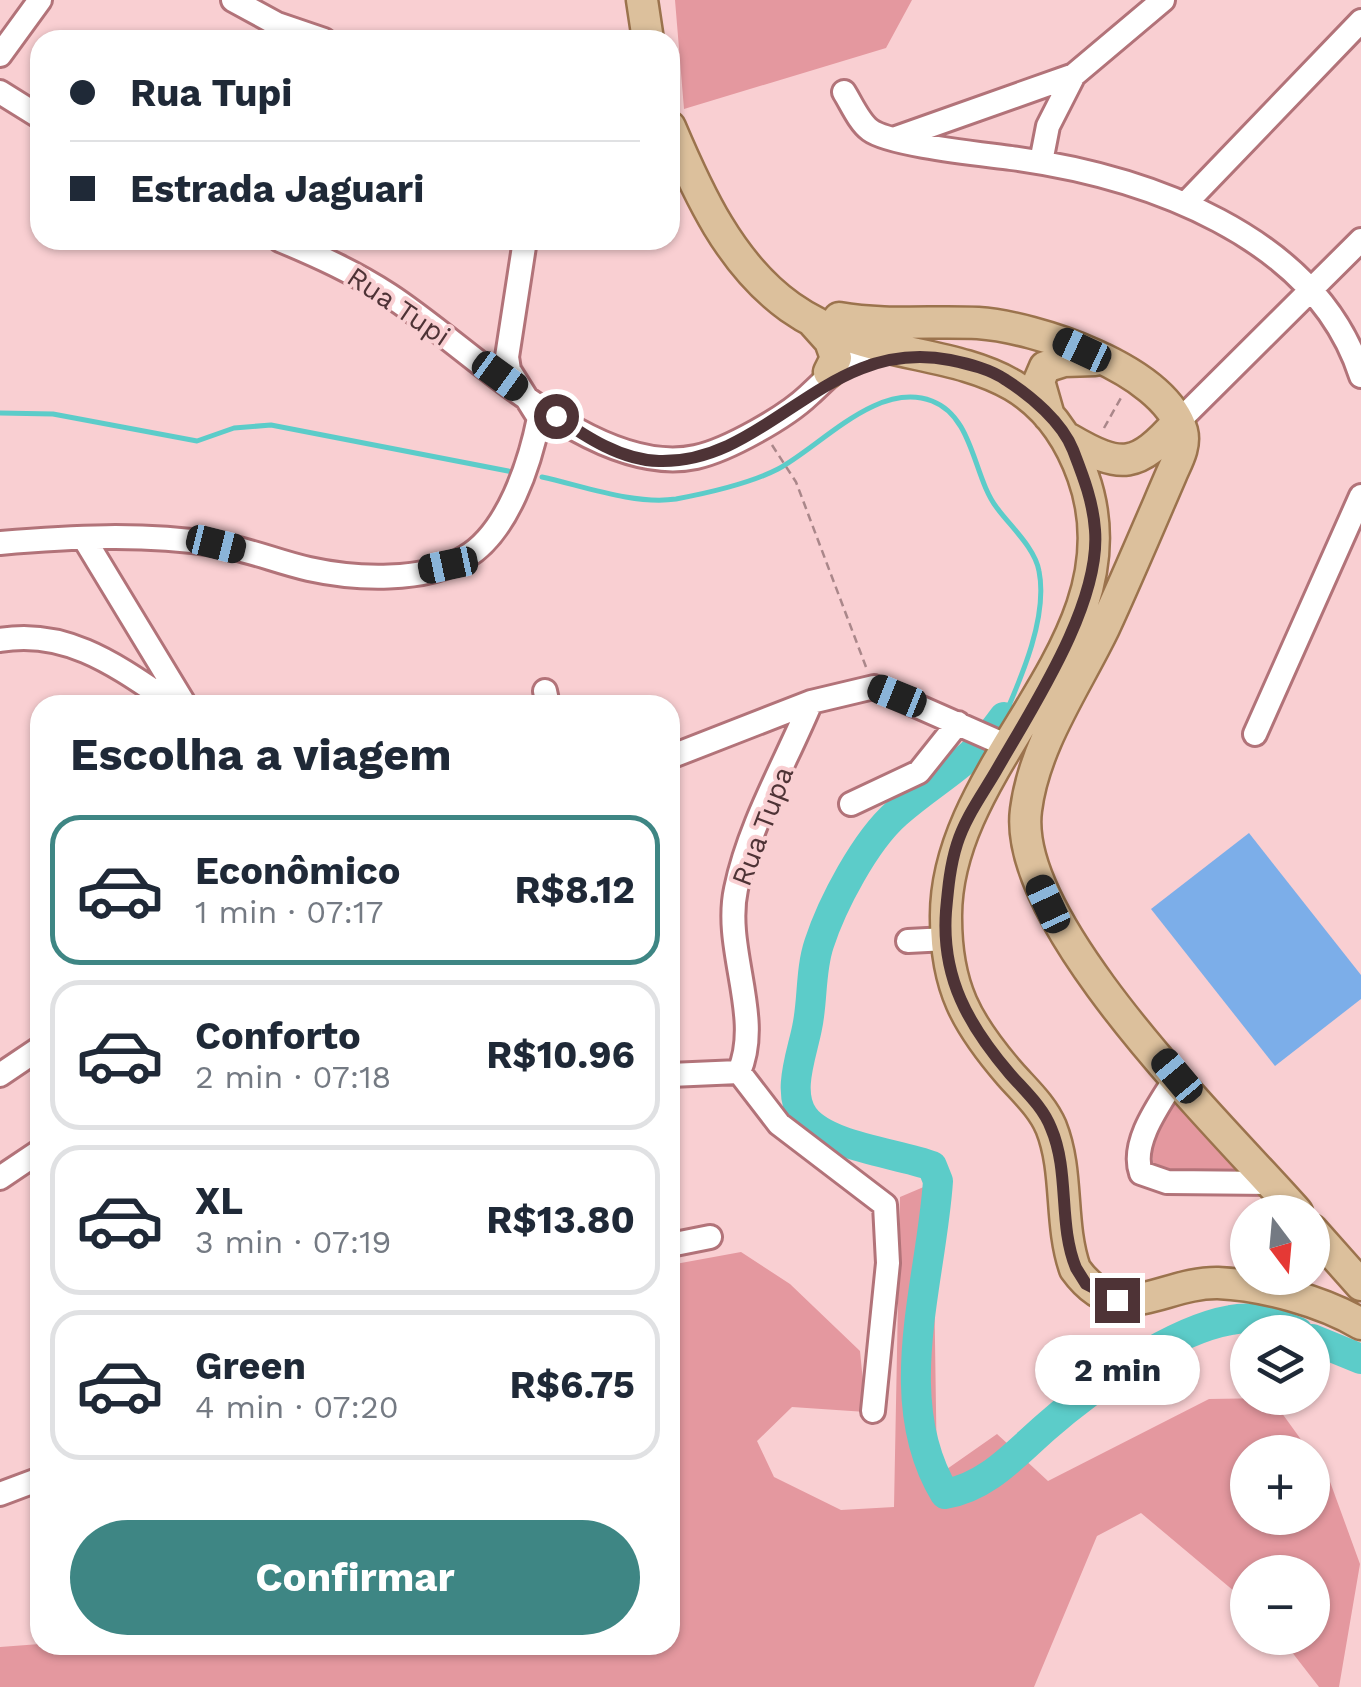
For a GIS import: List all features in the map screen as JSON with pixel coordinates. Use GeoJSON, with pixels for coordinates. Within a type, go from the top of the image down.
{"type":"FeatureCollection","features":[{"type":"Feature","properties":{"kind":"main road"},"geometry":{"type":"LineString","coordinates":[[628,0],[644,30]]}},
{"type":"Feature","properties":{"kind":"main road"},"geometry":{"type":"LineString","coordinates":[[642,0],[646,30]]}},
{"type":"Feature","properties":{"kind":"main road"},"geometry":{"type":"LineString","coordinates":[[680,151],[692,179],[734,250],[778,298],[806,317],[830,341],[836,358],[820,383]]}},
{"type":"Feature","properties":{"kind":"main road"},"geometry":{"type":"LineString","coordinates":[[806,317],[875,323],[979,323],[1062,341],[1132,377],[1178,422],[1182,450],[1071,662],[986,736],[958,842],[946,916],[958,999],[968,1022],[1050,1125],[1071,1255],[1086,1284],[1117,1300],[1163,1295],[1195,1284],[1234,1285],[1320,1305],[1361,1324]]}},
{"type":"Feature","properties":{"kind":"main road"},"geometry":{"type":"LineString","coordinates":[[806,317],[874,344],[999,375],[1070,436],[1118,462],[1137,459],[1178,422]]}},
{"type":"Feature","properties":{"kind":"main road"},"geometry":{"type":"LineString","coordinates":[[1103,360],[1064,361],[1045,367],[1039,381],[1070,436],[1088,492],[1095,545],[1071,662],[1025,814],[1026,842],[1048,904],[1084,964],[1282,1195]]}},
{"type":"Feature","properties":{"kind":"main road"},"geometry":{"type":"LineString","coordinates":[[1330,1250],[1361,1285]]}},
{"type":"Feature","properties":{"kind":"street"},"geometry":{"type":"LineString","coordinates":[[0,56],[40,0]]}},
{"type":"Feature","properties":{"kind":"street"},"geometry":{"type":"LineString","coordinates":[[233,0],[295,30]]}},
{"type":"Feature","properties":{"kind":"street"},"geometry":{"type":"LineString","coordinates":[[1041,162],[1048,126],[1074,75],[1157,2]]}},
{"type":"Feature","properties":{"kind":"street"},"geometry":{"type":"LineString","coordinates":[[1187,202],[1361,21]]}},
{"type":"Feature","properties":{"kind":"street"},"geometry":{"type":"LineString","coordinates":[[896,138],[1074,75]]}},
{"type":"Feature","properties":{"kind":"street"},"geometry":{"type":"LineString","coordinates":[[0,92],[30,111]]}},
{"type":"Feature","properties":{"kind":"street"},"geometry":{"type":"LineString","coordinates":[[844,92],[870,130],[896,138],[1041,162],[1187,202],[1259,247],[1310,293],[1336,325],[1361,376]]}},
{"type":"Feature","properties":{"kind":"street"},"geometry":{"type":"LineString","coordinates":[[1178,422],[1361,240]]}},
{"type":"Feature","properties":{"kind":"street","name":"Rua Tupi"},"geometry":{"type":"LineString","coordinates":[[302,250],[391,296],[586,437],[624,454],[658,462],[698,457],[736,441],[874,344]]}},
{"type":"Feature","properties":{"kind":"street"},"geometry":{"type":"LineString","coordinates":[[0,543],[141,536],[216,544],[310,569],[368,576],[448,565],[468,557],[507,510],[539,418],[509,370],[506,356],[523,250]]}},
{"type":"Feature","properties":{"kind":"street"},"geometry":{"type":"LineString","coordinates":[[874,344],[979,323]]}},
{"type":"Feature","properties":{"kind":"street"},"geometry":{"type":"LineString","coordinates":[[820,383],[872,363],[917,356]]}},
{"type":"Feature","properties":{"kind":"street"},"geometry":{"type":"LineString","coordinates":[[1256,734],[1361,496]]}},
{"type":"Feature","properties":{"kind":"street"},"geometry":{"type":"LineString","coordinates":[[85,540],[179,695]]}},
{"type":"Feature","properties":{"kind":"street"},"geometry":{"type":"LineString","coordinates":[[0,640],[18,637],[84,648],[160,695]]}},
{"type":"Feature","properties":{"kind":"street"},"geometry":{"type":"LineString","coordinates":[[680,754],[811,702],[874,687],[986,736]]}},
{"type":"Feature","properties":{"kind":"street","name":"Rua Tupa"},"geometry":{"type":"LineString","coordinates":[[739,1072],[748,1048],[736,956],[735,891],[811,702]]}},
{"type":"Feature","properties":{"kind":"street"},"geometry":{"type":"LineString","coordinates":[[851,804],[986,736]]}},
{"type":"Feature","properties":{"kind":"street"},"geometry":{"type":"LineString","coordinates":[[908,941],[948,940]]}},
{"type":"Feature","properties":{"kind":"street"},"geometry":{"type":"LineString","coordinates":[[0,1075],[30,1055]]}},
{"type":"Feature","properties":{"kind":"street"},"geometry":{"type":"LineString","coordinates":[[680,1075],[739,1072],[779,1124],[885,1205],[888,1263],[874,1411]]}},
{"type":"Feature","properties":{"kind":"street"},"geometry":{"type":"LineString","coordinates":[[1177,1076],[1141,1143],[1137,1163],[1141,1173],[1167,1182],[1272,1183]]}},
{"type":"Feature","properties":{"kind":"street"},"geometry":{"type":"LineString","coordinates":[[0,1178],[30,1158]]}},
{"type":"Feature","properties":{"kind":"street"},"geometry":{"type":"LineString","coordinates":[[680,1243],[710,1236]]}},
{"type":"Feature","properties":{"kind":"street"},"geometry":{"type":"LineString","coordinates":[[0,1494],[30,1483]]}},
{"type":"Feature","properties":{"kind":"path"},"geometry":{"type":"LineString","coordinates":[[1070,436],[1132,377]]}},
{"type":"Feature","properties":{"kind":"path"},"geometry":{"type":"LineString","coordinates":[[777,453],[796,482],[874,687]]}},
{"type":"Feature","properties":{"kind":"shaded area"},"geometry":{"type":"Polygon","coordinates":[[[675,0],[912,0],[886,48],[684,109],[675,0]]]}},
{"type":"Feature","properties":{"kind":"shaded area"},"geometry":{"type":"Polygon","coordinates":[[[1177,1096],[1245,1173],[1174,1173],[1153,1164],[1158,1128],[1177,1096]]]}},
{"type":"Feature","properties":{"kind":"shaded area"},"geometry":{"type":"Polygon","coordinates":[[[926,1186],[933,1206],[937,1476],[997,1434],[1048,1481],[1209,1399],[1230,1399],[1230,1415],[1283,1415],[1298,1435],[1230,1435],[1230,1535],[1330,1535],[1330,1482],[1360,1564],[1339,1687],[1319,1687],[1294,1655],[1330,1655],[1330,1555],[1230,1555],[1230,1588],[1141,1513],[1097,1536],[1034,1687],[0,1687],[0,1647],[30,1645],[30,1655],[680,1655],[680,1263],[741,1252],[790,1284],[860,1351],[866,1412],[792,1407],[757,1441],[774,1477],[841,1510],[894,1507],[900,1197],[926,1186]]]}},
{"type":"Feature","properties":{"kind":"building"},"geometry":{"type":"Polygon","coordinates":[[[1249,833],[1361,975],[1361,999],[1275,1066],[1151,909],[1249,833]]]}},
{"type":"Feature","properties":{"kind":"waterway"},"geometry":{"type":"LineString","coordinates":[[542,477],[643,499],[688,497],[741,484],[778,469],[871,407],[912,397],[932,401],[956,420],[989,495],[1037,562],[1041,589],[1037,626],[1004,717]]}},
{"type":"Feature","properties":{"kind":"waterway"},"geometry":{"type":"LineString","coordinates":[[0,413],[53,414],[197,441],[234,428],[271,425],[513,472]]}},
{"type":"Feature","properties":{"kind":"waterway"},"geometry":{"type":"LineString","coordinates":[[1004,717],[966,759],[885,825],[851,874],[816,954],[796,1085],[799,1107],[814,1127],[845,1142],[932,1166],[938,1181],[916,1381],[919,1420],[928,1458],[945,1494],[987,1477],[1085,1395],[1133,1363],[1183,1335],[1230,1321]]}},
{"type":"Feature","properties":{"kind":"waterway"},"geometry":{"type":"LineString","coordinates":[[1330,1346],[1361,1359]]}},
{"type":"Feature","properties":{"kind":"route"},"geometry":{"type":"LineString","coordinates":[[556,416],[586,437],[624,454],[658,462],[698,457],[786,413],[839,376],[872,363],[917,356],[957,362],[999,375],[1049,416],[1069,439],[1092,506],[1096,532],[1090,578],[1068,636],[1039,695],[958,842],[946,916],[949,962],[968,1022],[1043,1110],[1055,1137],[1068,1238],[1076,1268],[1086,1284],[1117,1300]]}}]}
